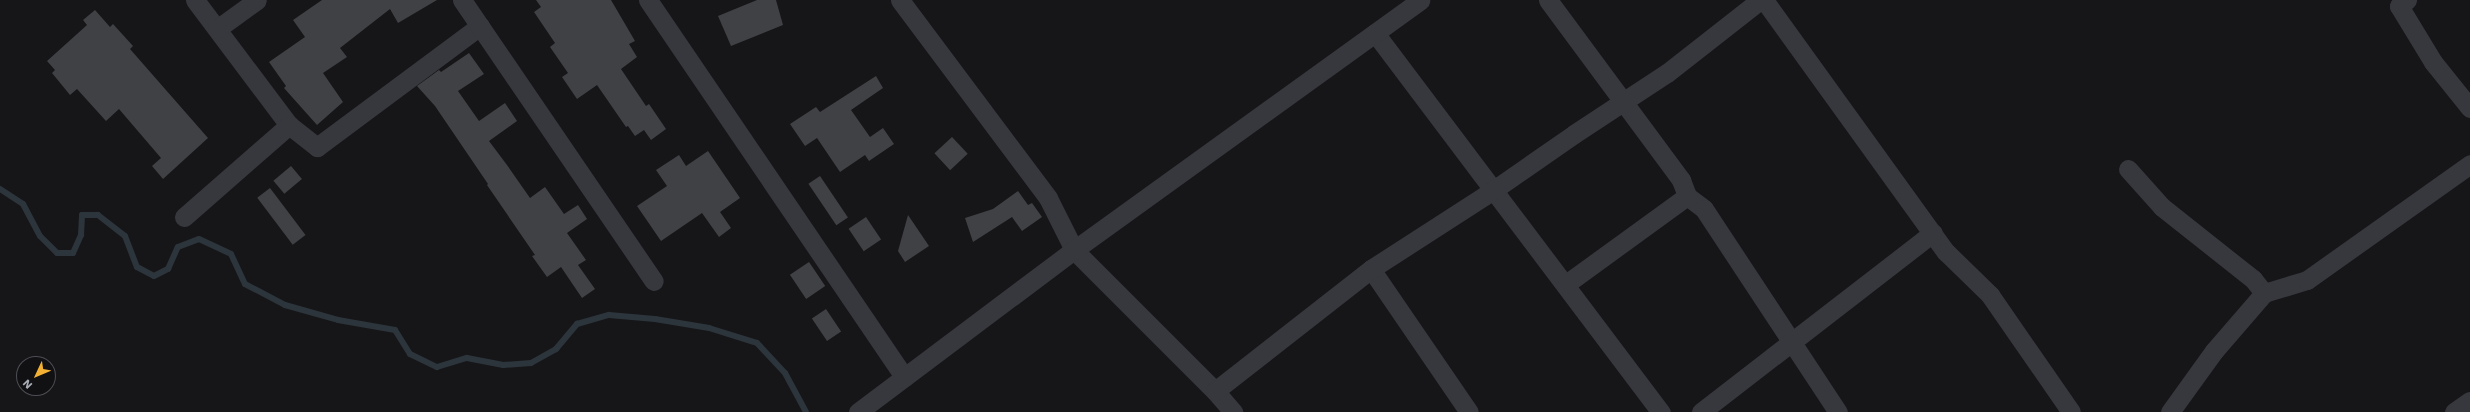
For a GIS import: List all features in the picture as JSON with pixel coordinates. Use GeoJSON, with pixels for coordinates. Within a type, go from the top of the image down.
{"type":"FeatureCollection","features":[{"type":"Feature","properties":{"kind":"street"},"geometry":{"type":"LineString","coordinates":[[195,0],[289,125],[317,147],[480,26]]}},
{"type":"Feature","properties":{"kind":"street"},"geometry":{"type":"LineString","coordinates":[[217,29],[257,0]]}},
{"type":"Feature","properties":{"kind":"street"},"geometry":{"type":"LineString","coordinates":[[462,0],[654,282]]}},
{"type":"Feature","properties":{"kind":"street"},"geometry":{"type":"LineString","coordinates":[[648,0],[904,377]]}},
{"type":"Feature","properties":{"kind":"street"},"geometry":{"type":"LineString","coordinates":[[900,0],[1048,198],[1074,250],[1215,391],[1233,412]]}},
{"type":"Feature","properties":{"kind":"street"},"geometry":{"type":"LineString","coordinates":[[858,412],[1074,250],[1420,0]]}},
{"type":"Feature","properties":{"kind":"street"},"geometry":{"type":"LineString","coordinates":[[1548,0],[1626,102],[1681,180],[1687,196],[1704,209],[1793,341],[1838,412]]}},
{"type":"Feature","properties":{"kind":"street"},"geometry":{"type":"LineString","coordinates":[[1215,391],[1372,269],[1495,190],[1574,134],[1626,102],[1667,74],[1760,0]]}},
{"type":"Feature","properties":{"kind":"street"},"geometry":{"type":"LineString","coordinates":[[1764,0],[1946,252],[1990,295],[2071,412]]}},
{"type":"Feature","properties":{"kind":"street"},"geometry":{"type":"LineString","coordinates":[[2407,0],[2399,6],[2433,62],[2470,108]]}},
{"type":"Feature","properties":{"kind":"street"},"geometry":{"type":"LineString","coordinates":[[1375,32],[1661,412]]}},
{"type":"Feature","properties":{"kind":"street"},"geometry":{"type":"LineString","coordinates":[[184,217],[289,125]]}},
{"type":"Feature","properties":{"kind":"street"},"geometry":{"type":"LineString","coordinates":[[2170,412],[2214,351],[2264,293],[2308,280],[2470,164]]}},
{"type":"Feature","properties":{"kind":"street"},"geometry":{"type":"LineString","coordinates":[[2128,169],[2162,207],[2253,279],[2264,293]]}},
{"type":"Feature","properties":{"kind":"street"},"geometry":{"type":"LineString","coordinates":[[1566,284],[1687,196]]}},
{"type":"Feature","properties":{"kind":"street"},"geometry":{"type":"LineString","coordinates":[[1701,412],[1933,233]]}},
{"type":"Feature","properties":{"kind":"street"},"geometry":{"type":"LineString","coordinates":[[1372,269],[1469,412]]}},
{"type":"Feature","properties":{"kind":"street"},"geometry":{"type":"LineString","coordinates":[[2454,412],[2470,401]]}},
{"type":"Feature","properties":{"kind":"building"},"geometry":{"type":"Polygon","coordinates":[[[322,0],[437,0],[398,23],[390,9],[340,48],[347,57],[323,73],[343,102],[317,125],[284,88],[286,86],[269,62],[305,37],[293,20],[322,0]]]}},
{"type":"Feature","properties":{"kind":"building"},"geometry":{"type":"Polygon","coordinates":[[[536,0],[611,0],[635,41],[629,44],[637,57],[621,69],[646,106],[649,104],[666,129],[651,140],[644,130],[635,136],[628,126],[626,127],[597,85],[577,99],[562,77],[568,73],[550,47],[555,43],[534,12],[541,7],[536,0]]]}},
{"type":"Feature","properties":{"kind":"building"},"geometry":{"type":"Polygon","coordinates":[[[757,0],[776,0],[783,25],[731,46],[718,16],[757,0]]]}},
{"type":"Feature","properties":{"kind":"building"},"geometry":{"type":"Polygon","coordinates":[[[95,10],[110,27],[113,24],[133,46],[130,49],[208,138],[163,179],[152,166],[161,158],[119,109],[106,121],[77,89],[70,95],[52,73],[55,70],[47,61],[87,25],[83,20],[95,10]]]}},
{"type":"Feature","properties":{"kind":"building"},"geometry":{"type":"Polygon","coordinates":[[[469,53],[484,74],[458,91],[479,121],[505,103],[517,121],[489,141],[530,198],[545,187],[564,214],[578,205],[587,219],[567,233],[586,260],[578,265],[595,289],[582,298],[561,267],[547,277],[532,256],[535,255],[435,106],[417,86],[439,70],[441,72],[469,53]]]}},
{"type":"Feature","properties":{"kind":"building"},"geometry":{"type":"Polygon","coordinates":[[[876,76],[883,88],[851,110],[870,137],[883,128],[894,144],[869,161],[865,155],[840,172],[817,138],[805,146],[790,124],[816,107],[820,112],[876,76]]]}},
{"type":"Feature","properties":{"kind":"building"},"geometry":{"type":"Polygon","coordinates":[[[952,137],[968,154],[950,170],[934,153],[952,137]]]}},
{"type":"Feature","properties":{"kind":"building"},"geometry":{"type":"Polygon","coordinates":[[[708,151],[740,198],[720,212],[731,228],[719,237],[702,213],[661,241],[637,206],[667,186],[656,170],[679,155],[686,166],[708,151]]]}},
{"type":"Feature","properties":{"kind":"building"},"geometry":{"type":"Polygon","coordinates":[[[291,166],[302,179],[284,194],[273,181],[291,166]]]}},
{"type":"Feature","properties":{"kind":"building"},"geometry":{"type":"Polygon","coordinates":[[[820,176],[848,217],[836,225],[808,184],[820,176]]]}},
{"type":"Feature","properties":{"kind":"building"},"geometry":{"type":"Polygon","coordinates":[[[270,188],[306,235],[293,245],[257,198],[270,188]]]}},
{"type":"Feature","properties":{"kind":"building"},"geometry":{"type":"Polygon","coordinates":[[[1018,191],[1028,205],[1032,203],[1042,217],[1022,231],[1012,217],[973,242],[965,218],[993,209],[1018,191]]]}},
{"type":"Feature","properties":{"kind":"building"},"geometry":{"type":"Polygon","coordinates":[[[908,215],[929,246],[905,262],[898,251],[908,215]]]}},
{"type":"Feature","properties":{"kind":"building"},"geometry":{"type":"Polygon","coordinates":[[[866,217],[881,239],[864,251],[849,229],[866,217]]]}},
{"type":"Feature","properties":{"kind":"building"},"geometry":{"type":"Polygon","coordinates":[[[809,262],[825,286],[806,299],[790,275],[809,262]]]}},
{"type":"Feature","properties":{"kind":"building"},"geometry":{"type":"Polygon","coordinates":[[[826,309],[841,331],[827,341],[812,319],[826,309]]]}},
{"type":"Feature","properties":{"kind":"waterway"},"geometry":{"type":"LineString","coordinates":[[0,189],[23,204],[40,236],[57,253],[73,253],[81,235],[82,215],[98,215],[125,236],[137,267],[154,276],[168,269],[178,247],[199,239],[231,254],[245,284],[285,305],[338,320],[395,330],[410,354],[437,367],[467,358],[503,365],[531,363],[556,349],[577,324],[609,315],[655,319],[709,328],[757,343],[785,373],[806,412]]}}]}
